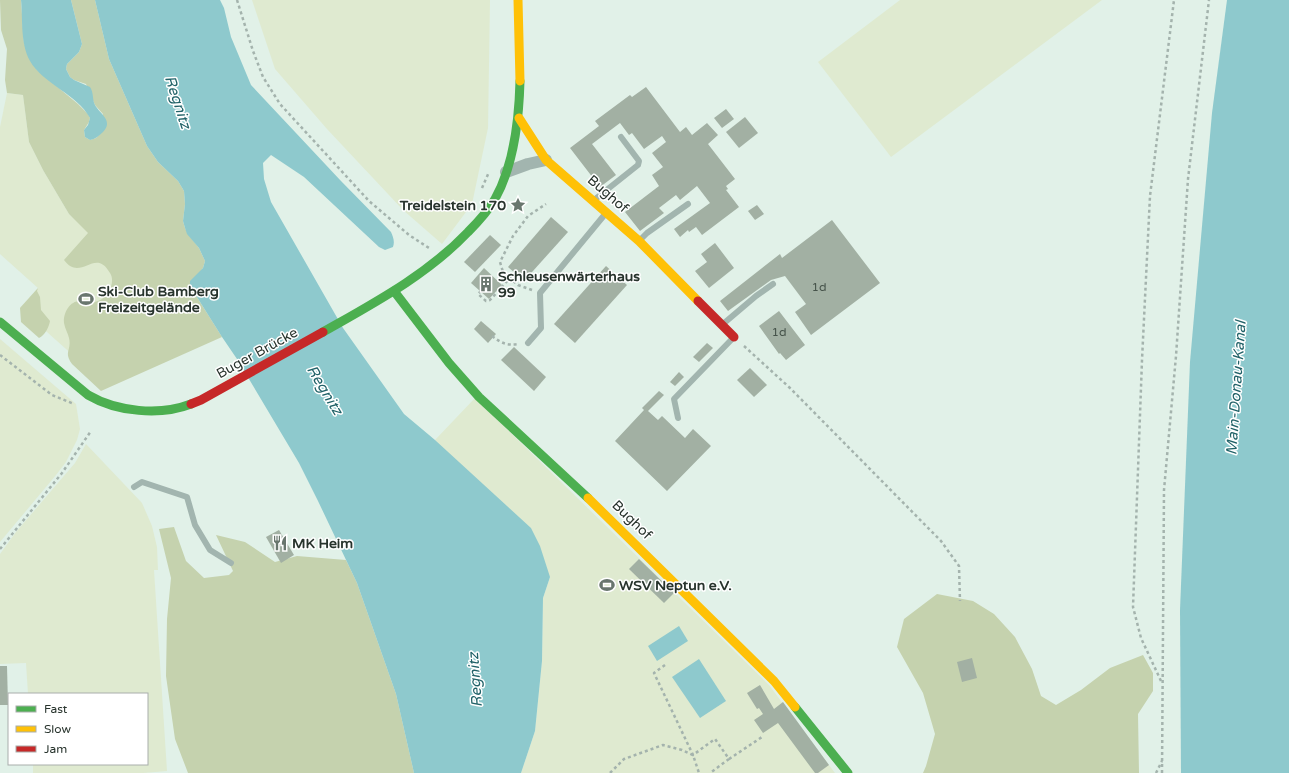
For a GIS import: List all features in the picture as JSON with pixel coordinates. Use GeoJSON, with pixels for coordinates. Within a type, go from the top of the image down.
{"type":"FeatureCollection","features":[{"type":"Feature","properties":{"kind":"street","name":"Buger Brücke"},"geometry":{"type":"LineString","coordinates":[[0,322],[95,400],[126,409],[149,411],[165,410],[183,407],[201,400],[394,291],[441,259],[478,222],[492,202],[506,172],[510,161],[518,118],[518,0]]}},
{"type":"Feature","properties":{"kind":"street","name":"Bughof"},"geometry":{"type":"LineString","coordinates":[[518,118],[546,160],[639,241],[734,337]]}},
{"type":"Feature","properties":{"kind":"street"},"geometry":{"type":"LineString","coordinates":[[506,172],[528,164],[546,160]]}},
{"type":"Feature","properties":{"kind":"street","name":"Bughof"},"geometry":{"type":"LineString","coordinates":[[394,291],[449,363],[479,397],[582,492],[774,681],[848,773]]}},
{"type":"Feature","properties":{"kind":"lane"},"geometry":{"type":"LineString","coordinates":[[592,201],[638,165],[639,161],[621,137]]}},
{"type":"Feature","properties":{"kind":"lane"},"geometry":{"type":"LineString","coordinates":[[639,241],[647,233],[688,204]]}},
{"type":"Feature","properties":{"kind":"lane"},"geometry":{"type":"LineString","coordinates":[[528,343],[541,328],[540,293],[606,213]]}},
{"type":"Feature","properties":{"kind":"lane"},"geometry":{"type":"LineString","coordinates":[[722,326],[756,296],[773,284]]}},
{"type":"Feature","properties":{"kind":"lane"},"geometry":{"type":"LineString","coordinates":[[678,418],[674,399],[734,337]]}},
{"type":"Feature","properties":{"kind":"lane"},"geometry":{"type":"LineString","coordinates":[[134,487],[142,482],[187,497],[195,526],[210,550],[231,563]]}},
{"type":"Feature","properties":{"kind":"path"},"geometry":{"type":"LineString","coordinates":[[237,0],[263,77],[280,104],[369,201],[409,235],[436,252],[441,259]]}},
{"type":"Feature","properties":{"kind":"path"},"geometry":{"type":"LineString","coordinates":[[1163,683],[1141,638],[1133,606],[1150,196],[1174,0]]}},
{"type":"Feature","properties":{"kind":"path"},"geometry":{"type":"LineString","coordinates":[[1162,773],[1164,490],[1176,356],[1188,179],[1209,0]]}},
{"type":"Feature","properties":{"kind":"path"},"geometry":{"type":"LineString","coordinates":[[480,193],[490,169]]}},
{"type":"Feature","properties":{"kind":"path"},"geometry":{"type":"LineString","coordinates":[[540,293],[518,285],[503,272],[500,262],[513,236],[528,216],[546,204]]}},
{"type":"Feature","properties":{"kind":"path"},"geometry":{"type":"LineString","coordinates":[[480,292],[478,294],[486,301],[490,300],[510,278]]}},
{"type":"Feature","properties":{"kind":"path"},"geometry":{"type":"LineString","coordinates":[[492,336],[500,342],[509,345],[528,343]]}},
{"type":"Feature","properties":{"kind":"path"},"geometry":{"type":"LineString","coordinates":[[734,337],[790,388],[941,541],[959,566],[960,601]]}},
{"type":"Feature","properties":{"kind":"path"},"geometry":{"type":"LineString","coordinates":[[0,355],[52,394],[80,406]]}},
{"type":"Feature","properties":{"kind":"path"},"geometry":{"type":"LineString","coordinates":[[0,549],[62,473],[91,431]]}},
{"type":"Feature","properties":{"kind":"path"},"geometry":{"type":"LineString","coordinates":[[666,665],[654,673],[693,754],[699,773]]}},
{"type":"Feature","properties":{"kind":"path"},"geometry":{"type":"LineString","coordinates":[[710,773],[762,737]]}},
{"type":"Feature","properties":{"kind":"path"},"geometry":{"type":"LineString","coordinates":[[693,754],[715,739],[729,759]]}},
{"type":"Feature","properties":{"kind":"path"},"geometry":{"type":"LineString","coordinates":[[610,773],[614,771],[624,759],[663,745],[693,754]]}},
{"type":"Feature","properties":{"kind":"path"},"geometry":{"type":"LineString","coordinates":[[1156,773],[1162,760]]}},
{"type":"Feature","properties":{"kind":"green space"},"geometry":{"type":"Polygon","coordinates":[[[0,0],[21,0],[24,43],[37,70],[88,114],[90,118],[89,122],[84,130],[85,137],[90,140],[96,138],[102,132],[103,114],[95,105],[86,84],[70,77],[66,69],[67,64],[79,52],[82,44],[71,0],[95,0],[109,59],[147,146],[158,162],[178,181],[184,191],[185,204],[183,221],[185,228],[199,248],[205,261],[203,268],[190,286],[222,337],[101,391],[69,360],[68,354],[70,342],[64,325],[64,319],[66,312],[73,303],[80,301],[96,302],[105,297],[110,289],[112,277],[104,266],[99,263],[93,263],[76,268],[70,266],[64,260],[88,233],[69,214],[43,170],[29,142],[23,95],[7,93],[5,80],[7,49],[1,30],[0,0]]]}},
{"type":"Feature","properties":{"kind":"green space"},"geometry":{"type":"Polygon","coordinates":[[[252,0],[490,0],[488,128],[472,204],[442,244],[403,210],[327,129],[275,69],[252,0]]]}},
{"type":"Feature","properties":{"kind":"green space"},"geometry":{"type":"Polygon","coordinates":[[[900,0],[1102,0],[891,157],[818,62],[900,0]]]}},
{"type":"Feature","properties":{"kind":"green space"},"geometry":{"type":"Polygon","coordinates":[[[7,93],[23,95],[29,142],[43,170],[69,214],[153,291],[84,365],[20,308],[38,288],[0,254],[0,127],[7,93]]]}},
{"type":"Feature","properties":{"kind":"green space"},"geometry":{"type":"Polygon","coordinates":[[[38,288],[37,291],[40,297],[41,310],[50,321],[46,331],[39,338],[21,322],[20,308],[38,288]]]}},
{"type":"Feature","properties":{"kind":"green space"},"geometry":{"type":"Polygon","coordinates":[[[0,339],[76,404],[80,429],[77,440],[66,462],[0,542],[0,339]]]}},
{"type":"Feature","properties":{"kind":"green space","name":"WSV Neptun e.V."},"geometry":{"type":"Polygon","coordinates":[[[475,398],[769,685],[835,773],[521,773],[535,731],[542,661],[543,598],[550,577],[435,440],[475,398]]]}},
{"type":"Feature","properties":{"kind":"green space"},"geometry":{"type":"Polygon","coordinates":[[[86,444],[142,503],[152,526],[157,547],[158,570],[154,570],[167,771],[143,773],[33,773],[33,765],[148,765],[148,693],[28,693],[26,663],[0,664],[0,554],[16,532],[75,463],[86,444]]]}},
{"type":"Feature","properties":{"kind":"green space"},"geometry":{"type":"Polygon","coordinates":[[[174,527],[186,561],[204,578],[229,575],[233,571],[216,535],[245,542],[275,562],[297,556],[346,560],[357,583],[396,694],[414,773],[188,773],[175,739],[166,676],[167,619],[171,578],[159,529],[174,527]]]}},
{"type":"Feature","properties":{"kind":"green space"},"geometry":{"type":"Polygon","coordinates":[[[937,594],[973,601],[994,614],[1015,637],[1032,669],[1041,696],[1056,705],[1081,690],[1110,668],[1143,655],[1153,673],[1153,691],[1138,714],[1139,773],[923,773],[935,734],[923,693],[897,647],[904,619],[937,594]]]}},
{"type":"Feature","properties":{"kind":"water"},"geometry":{"type":"Polygon","coordinates":[[[21,0],[71,0],[82,44],[79,52],[67,64],[66,69],[70,77],[74,80],[90,87],[95,105],[107,121],[106,128],[95,138],[90,140],[85,137],[84,130],[88,125],[90,118],[84,110],[69,95],[43,76],[30,61],[23,39],[21,0]]]}},
{"type":"Feature","properties":{"kind":"water","name":"Regnitz"},"geometry":{"type":"Polygon","coordinates":[[[95,0],[220,0],[224,8],[231,37],[251,85],[391,232],[394,241],[393,247],[385,250],[379,247],[304,177],[271,155],[263,163],[264,179],[271,202],[343,328],[404,414],[435,440],[531,528],[540,546],[550,577],[543,598],[542,661],[535,731],[521,773],[414,773],[396,694],[357,583],[299,463],[237,359],[190,286],[190,281],[203,268],[205,261],[199,248],[187,234],[185,228],[183,221],[185,204],[184,191],[178,181],[158,162],[147,146],[109,59],[95,0]]]}},
{"type":"Feature","properties":{"kind":"water","name":"Main-Donau-Kanal"},"geometry":{"type":"Polygon","coordinates":[[[1227,0],[1289,0],[1289,773],[1181,773],[1180,610],[1190,362],[1212,113],[1227,0]]]}},
{"type":"Feature","properties":{"kind":"water"},"geometry":{"type":"Polygon","coordinates":[[[679,626],[688,641],[657,661],[648,646],[679,626]]]}},
{"type":"Feature","properties":{"kind":"water"},"geometry":{"type":"Polygon","coordinates":[[[699,659],[726,701],[700,718],[672,677],[699,659]]]}},
{"type":"Feature","properties":{"kind":"building"},"geometry":{"type":"Polygon","coordinates":[[[646,87],[680,132],[686,127],[692,135],[707,123],[718,135],[708,144],[735,179],[726,186],[728,189],[726,190],[739,207],[702,235],[696,227],[689,232],[688,230],[680,237],[674,229],[710,203],[697,186],[680,200],[676,195],[659,208],[664,213],[640,231],[625,212],[659,186],[652,175],[663,167],[652,153],[666,142],[662,136],[644,149],[632,133],[629,135],[620,123],[592,144],[616,175],[600,187],[570,148],[599,126],[595,121],[630,95],[632,97],[646,87]]]}},
{"type":"Feature","properties":{"kind":"building"},"geometry":{"type":"Polygon","coordinates":[[[726,109],[734,119],[722,128],[714,118],[726,109]]]}},
{"type":"Feature","properties":{"kind":"building"},"geometry":{"type":"Polygon","coordinates":[[[745,117],[758,133],[739,148],[726,132],[745,117]]]}},
{"type":"Feature","properties":{"kind":"building"},"geometry":{"type":"Polygon","coordinates":[[[757,205],[764,214],[755,220],[748,211],[757,205]]]}},
{"type":"Feature","properties":{"kind":"building"},"geometry":{"type":"Polygon","coordinates":[[[551,217],[568,232],[524,281],[508,267],[551,217]]]}},
{"type":"Feature","properties":{"kind":"building"},"geometry":{"type":"Polygon","coordinates":[[[832,220],[880,283],[811,335],[795,312],[806,304],[785,276],[771,280],[728,311],[720,301],[780,254],[782,258],[832,220]]]}},
{"type":"Feature","properties":{"kind":"building"},"geometry":{"type":"Polygon","coordinates":[[[490,235],[501,245],[475,272],[464,262],[490,235]]]}},
{"type":"Feature","properties":{"kind":"building"},"geometry":{"type":"Polygon","coordinates":[[[715,243],[734,268],[709,288],[695,271],[707,262],[701,254],[715,243]]]}},
{"type":"Feature","properties":{"kind":"building"},"geometry":{"type":"Polygon","coordinates":[[[606,266],[627,285],[575,343],[554,324],[606,266]]]}},
{"type":"Feature","properties":{"kind":"building","name":"Schleusenwärterhaus 99"},"geometry":{"type":"Polygon","coordinates":[[[484,268],[502,285],[489,299],[471,283],[484,268]]]}},
{"type":"Feature","properties":{"kind":"building"},"geometry":{"type":"Polygon","coordinates":[[[779,311],[805,345],[786,360],[780,353],[779,354],[759,326],[779,311]]]}},
{"type":"Feature","properties":{"kind":"building"},"geometry":{"type":"Polygon","coordinates":[[[481,321],[496,334],[488,343],[474,329],[481,321]]]}},
{"type":"Feature","properties":{"kind":"building"},"geometry":{"type":"Polygon","coordinates":[[[707,343],[713,348],[699,362],[693,357],[707,343]]]}},
{"type":"Feature","properties":{"kind":"building"},"geometry":{"type":"Polygon","coordinates":[[[514,347],[546,377],[534,391],[501,360],[514,347]]]}},
{"type":"Feature","properties":{"kind":"building"},"geometry":{"type":"Polygon","coordinates":[[[750,368],[767,385],[754,397],[737,380],[750,368]]]}},
{"type":"Feature","properties":{"kind":"building"},"geometry":{"type":"Polygon","coordinates":[[[679,372],[684,377],[675,386],[670,382],[679,372]]]}},
{"type":"Feature","properties":{"kind":"building"},"geometry":{"type":"Polygon","coordinates":[[[659,391],[664,395],[648,411],[658,420],[662,416],[685,438],[693,429],[711,446],[667,491],[615,441],[644,410],[642,408],[659,391]]]}},
{"type":"Feature","properties":{"kind":"building"},"geometry":{"type":"Polygon","coordinates":[[[279,530],[294,555],[281,563],[266,537],[279,530]]]}},
{"type":"Feature","properties":{"kind":"building"},"geometry":{"type":"Polygon","coordinates":[[[639,559],[674,593],[664,603],[629,569],[639,559]]]}},
{"type":"Feature","properties":{"kind":"building"},"geometry":{"type":"Polygon","coordinates":[[[972,658],[977,678],[962,682],[957,662],[972,658]]]}},
{"type":"Feature","properties":{"kind":"building"},"geometry":{"type":"Polygon","coordinates":[[[0,666],[7,666],[8,705],[0,705],[0,666]]]}},
{"type":"Feature","properties":{"kind":"building"},"geometry":{"type":"Polygon","coordinates":[[[760,685],[774,709],[783,702],[829,765],[818,773],[815,773],[778,723],[763,733],[754,720],[763,714],[759,708],[757,709],[747,693],[760,685]]]}},
{"type":"Feature","properties":{"kind":"traffic: fast"},"geometry":{"type":"LineString","coordinates":[[323,332],[418,275],[452,247],[486,212],[495,199],[501,186],[511,157],[517,127],[520,81]]}},
{"type":"Feature","properties":{"kind":"traffic: fast"},"geometry":{"type":"LineString","coordinates":[[394,291],[449,363],[479,397],[588,498]]}},
{"type":"Feature","properties":{"kind":"traffic: fast"},"geometry":{"type":"LineString","coordinates":[[0,322],[88,395],[99,401],[125,408],[152,411],[179,408],[191,404]]}},
{"type":"Feature","properties":{"kind":"traffic: fast"},"geometry":{"type":"LineString","coordinates":[[795,707],[848,773]]}},
{"type":"Feature","properties":{"kind":"traffic: slow"},"geometry":{"type":"LineString","coordinates":[[518,0],[520,81]]}},
{"type":"Feature","properties":{"kind":"traffic: slow"},"geometry":{"type":"LineString","coordinates":[[519,118],[546,160],[639,241],[698,301]]}},
{"type":"Feature","properties":{"kind":"traffic: slow"},"geometry":{"type":"LineString","coordinates":[[588,498],[774,681],[795,707]]}},
{"type":"Feature","properties":{"kind":"traffic: jam"},"geometry":{"type":"LineString","coordinates":[[698,301],[734,337]]}},
{"type":"Feature","properties":{"kind":"traffic: jam"},"geometry":{"type":"LineString","coordinates":[[191,404],[201,400],[323,332]]}},
{"type":"Feature","properties":{"kind":"place","name":"Treidelstein 170"},"geometry":{"type":"Point","coordinates":[518,205]}},
{"type":"Feature","properties":{"kind":"place","name":"Schleusenwärterhaus 99"},"geometry":{"type":"Point","coordinates":[486,284]}},
{"type":"Feature","properties":{"kind":"place","name":"Ski-Club Bamberg Freizeitgelände"},"geometry":{"type":"Point","coordinates":[86,299]}},
{"type":"Feature","properties":{"kind":"place","name":"MK Heim"},"geometry":{"type":"Point","coordinates":[280,543]}},
{"type":"Feature","properties":{"kind":"place","name":"WSV Neptun e.V."},"geometry":{"type":"Point","coordinates":[607,585]}}]}
